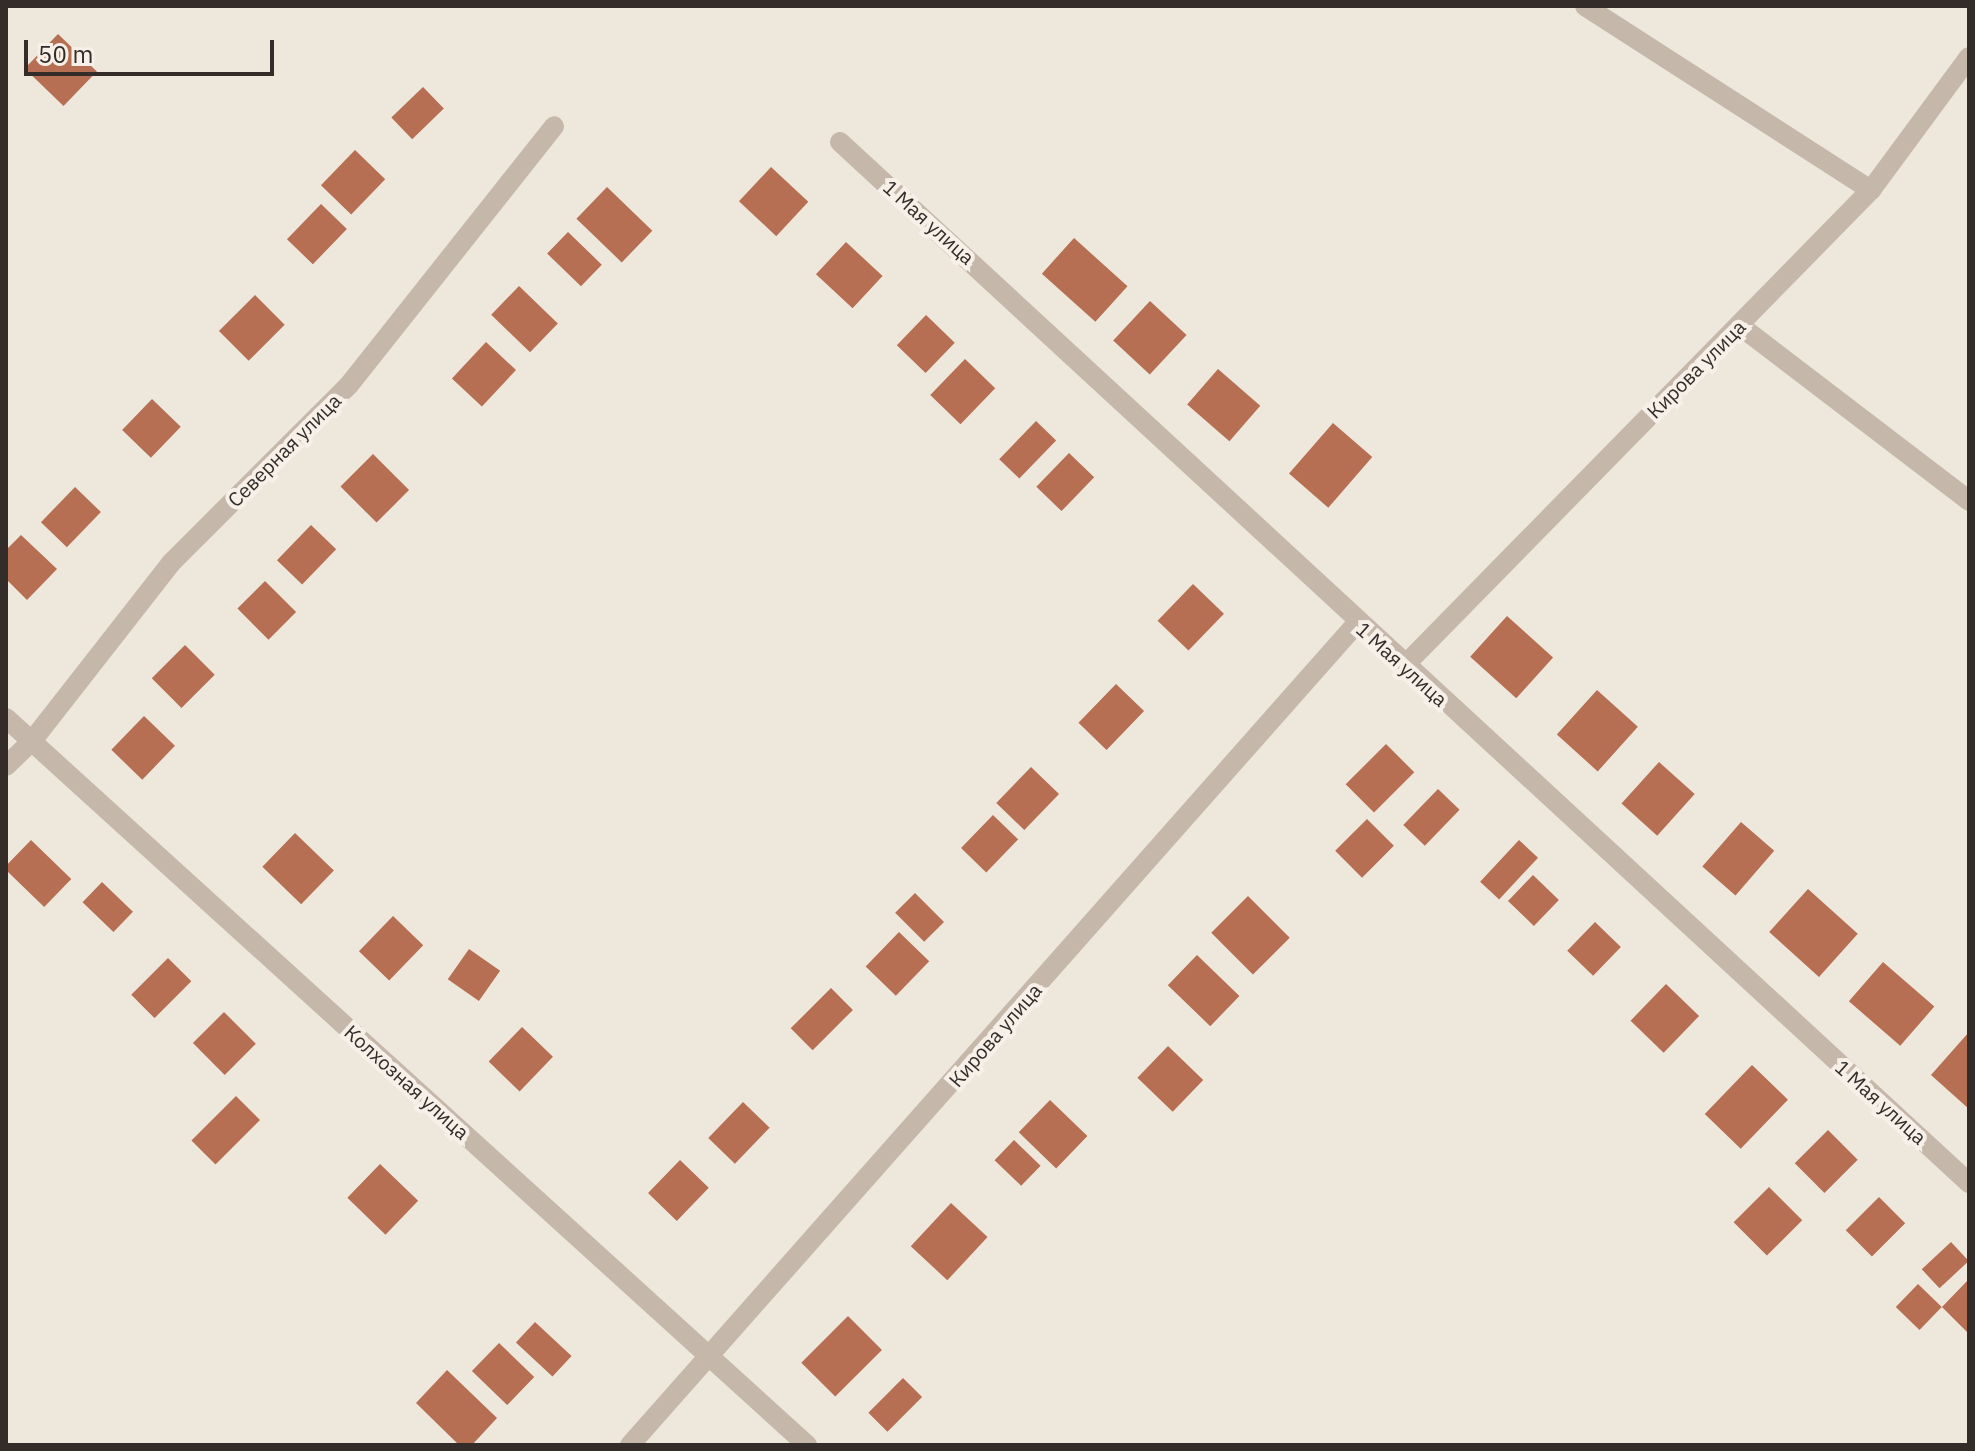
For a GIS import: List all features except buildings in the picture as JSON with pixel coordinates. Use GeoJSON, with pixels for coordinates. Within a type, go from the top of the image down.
{"type":"FeatureCollection","features":[{"type":"Feature","properties":{"kind":"street"},"geometry":{"type":"LineString","coordinates":[[1585,6],[1871,190]]}},
{"type":"Feature","properties":{"kind":"street","name":"Кирова улица"},"geometry":{"type":"LineString","coordinates":[[1404,666],[1871,190],[1969,58]]}},
{"type":"Feature","properties":{"kind":"street","name":"Северная улица"},"geometry":{"type":"LineString","coordinates":[[6,766],[32,741],[172,562],[349,385],[554,126]]}},
{"type":"Feature","properties":{"kind":"street","name":"1 Мая улица"},"geometry":{"type":"LineString","coordinates":[[840,142],[945,234],[1357,623],[1969,1183]]}},
{"type":"Feature","properties":{"kind":"street"},"geometry":{"type":"LineString","coordinates":[[1739,325],[1969,501]]}},
{"type":"Feature","properties":{"kind":"street","name":"Кирова улица"},"geometry":{"type":"LineString","coordinates":[[630,1445],[1357,623]]}},
{"type":"Feature","properties":{"kind":"street","name":"Колхозная улица"},"geometry":{"type":"LineString","coordinates":[[6,718],[807,1445]]}}]}
